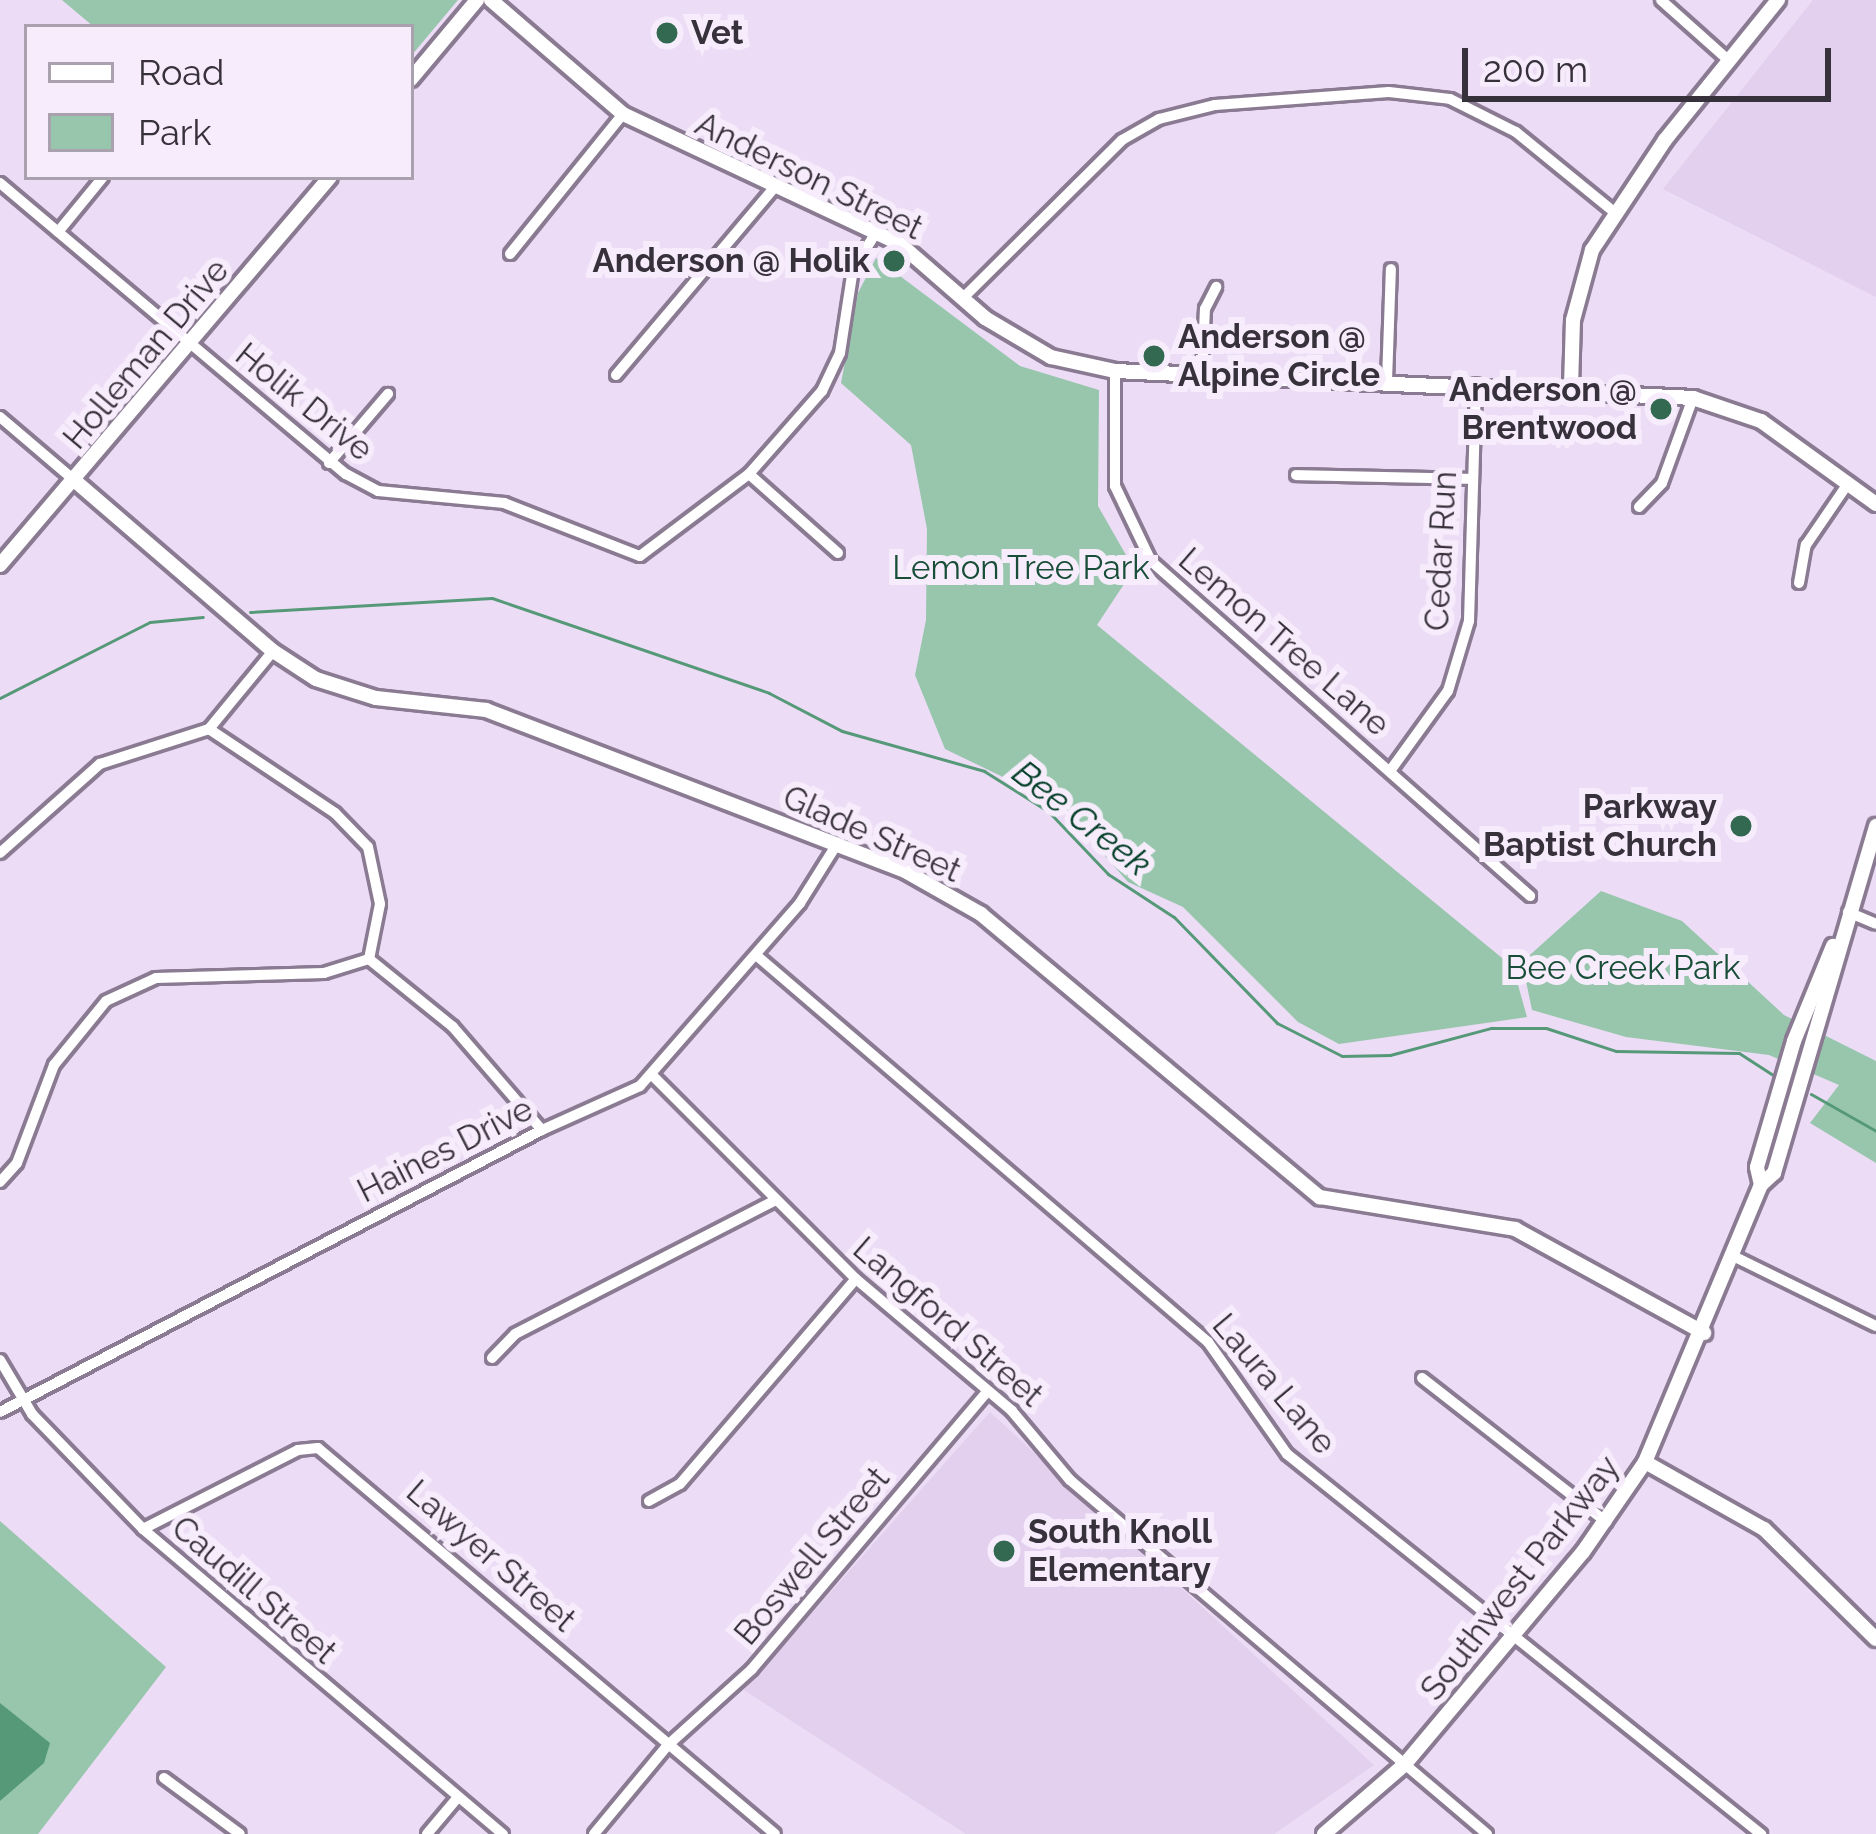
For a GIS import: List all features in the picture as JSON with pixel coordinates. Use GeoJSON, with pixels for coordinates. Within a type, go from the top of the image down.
{"type":"FeatureCollection","features":[{"type":"Feature","properties":{"kind":"street"},"geometry":{"type":"LineString","coordinates":[[414,75],[476,0]]}},
{"type":"Feature","properties":{"kind":"street","name":"Anderson Street"},"geometry":{"type":"LineString","coordinates":[[491,0],[623,114],[877,231],[1018,342],[1115,370],[1570,387],[1693,398],[1761,421],[1876,504]]}},
{"type":"Feature","properties":{"kind":"street"},"geometry":{"type":"LineString","coordinates":[[1661,0],[1728,60]]}},
{"type":"Feature","properties":{"kind":"street"},"geometry":{"type":"LineString","coordinates":[[1570,387],[1580,289],[1614,212],[1778,0]]}},
{"type":"Feature","properties":{"kind":"street"},"geometry":{"type":"LineString","coordinates":[[963,298],[1122,140],[1159,119],[1215,105],[1389,92],[1450,99],[1516,131],[1614,212]]}},
{"type":"Feature","properties":{"kind":"street"},"geometry":{"type":"LineString","coordinates":[[510,254],[623,114]]}},
{"type":"Feature","properties":{"kind":"street"},"geometry":{"type":"LineString","coordinates":[[58,232],[101,180]]}},
{"type":"Feature","properties":{"kind":"street","name":"Holleman Drive"},"geometry":{"type":"LineString","coordinates":[[0,565],[327,180]]}},
{"type":"Feature","properties":{"kind":"street","name":"Holik Drive"},"geometry":{"type":"LineString","coordinates":[[0,183],[329,463],[378,491],[504,503],[640,556],[749,474],[831,377],[853,269],[877,231]]}},
{"type":"Feature","properties":{"kind":"street"},"geometry":{"type":"LineString","coordinates":[[616,375],[776,186]]}},
{"type":"Feature","properties":{"kind":"street"},"geometry":{"type":"LineString","coordinates":[[1388,381],[1391,269]]}},
{"type":"Feature","properties":{"kind":"street"},"geometry":{"type":"LineString","coordinates":[[1202,374],[1205,309],[1216,287]]}},
{"type":"Feature","properties":{"kind":"street","name":"Lemon Tree Lane"},"geometry":{"type":"LineString","coordinates":[[1115,370],[1115,486],[1151,561],[1530,896]]}},
{"type":"Feature","properties":{"kind":"street","name":"Cedar Run"},"geometry":{"type":"LineString","coordinates":[[1390,771],[1437,710],[1464,646],[1475,384]]}},
{"type":"Feature","properties":{"kind":"street"},"geometry":{"type":"LineString","coordinates":[[329,463],[388,394]]}},
{"type":"Feature","properties":{"kind":"street"},"geometry":{"type":"LineString","coordinates":[[1639,507],[1662,483],[1693,398]]}},
{"type":"Feature","properties":{"kind":"street","name":"Glade Street"},"geometry":{"type":"LineString","coordinates":[[0,416],[273,651],[334,687],[486,710],[837,844],[981,914],[1320,1197],[1515,1229],[1704,1333]]}},
{"type":"Feature","properties":{"kind":"street"},"geometry":{"type":"LineString","coordinates":[[749,474],[838,554]]}},
{"type":"Feature","properties":{"kind":"street"},"geometry":{"type":"LineString","coordinates":[[1296,475],[1472,479]]}},
{"type":"Feature","properties":{"kind":"street"},"geometry":{"type":"LineString","coordinates":[[1798,583],[1806,545],[1849,482]]}},
{"type":"Feature","properties":{"kind":"street"},"geometry":{"type":"LineString","coordinates":[[0,853],[100,764],[208,729],[273,651]]}},
{"type":"Feature","properties":{"kind":"street"},"geometry":{"type":"LineString","coordinates":[[208,729],[335,813],[368,848],[380,904],[369,959]]}},
{"type":"Feature","properties":{"kind":"street","name":"Southwest Parkway"},"geometry":{"type":"LineString","coordinates":[[1324,1834],[1405,1764],[1606,1522],[1646,1462],[1704,1333],[1761,1185],[1781,1152],[1835,975],[1836,941],[1876,826]]}},
{"type":"Feature","properties":{"kind":"street","name":"Haines Drive"},"geometry":{"type":"LineString","coordinates":[[0,1412],[653,1076],[756,955],[837,844]]}},
{"type":"Feature","properties":{"kind":"street"},"geometry":{"type":"LineString","coordinates":[[1845,911],[1876,924]]}},
{"type":"Feature","properties":{"kind":"street","name":"Laura Lane"},"geometry":{"type":"LineString","coordinates":[[756,955],[1208,1342],[1288,1454],[1761,1834]]}},
{"type":"Feature","properties":{"kind":"street"},"geometry":{"type":"LineString","coordinates":[[369,959],[453,1027],[542,1130]]}},
{"type":"Feature","properties":{"kind":"street"},"geometry":{"type":"LineString","coordinates":[[0,1182],[16,1163],[54,1065],[106,1001],[156,978],[324,973],[369,959]]}},
{"type":"Feature","properties":{"kind":"street","name":"Langford Street"},"geometry":{"type":"LineString","coordinates":[[653,1076],[774,1201],[987,1392],[1070,1480],[1487,1834]]}},
{"type":"Feature","properties":{"kind":"street"},"geometry":{"type":"LineString","coordinates":[[492,1358],[515,1334],[774,1201]]}},
{"type":"Feature","properties":{"kind":"street"},"geometry":{"type":"LineString","coordinates":[[1735,1257],[1876,1326]]}},
{"type":"Feature","properties":{"kind":"street"},"geometry":{"type":"LineString","coordinates":[[649,1501],[680,1484],[856,1279]]}},
{"type":"Feature","properties":{"kind":"street","name":"Caudill Street"},"geometry":{"type":"LineString","coordinates":[[0,1360],[25,1400],[143,1529],[502,1834]]}},
{"type":"Feature","properties":{"kind":"street"},"geometry":{"type":"LineString","coordinates":[[1422,1378],[1606,1522]]}},
{"type":"Feature","properties":{"kind":"street","name":"Boswell Street"},"geometry":{"type":"LineString","coordinates":[[668,1745],[752,1669],[987,1392]]}},
{"type":"Feature","properties":{"kind":"street","name":"Lawyer Street"},"geometry":{"type":"LineString","coordinates":[[143,1529],[298,1450],[319,1448],[775,1834]]}},
{"type":"Feature","properties":{"kind":"street"},"geometry":{"type":"LineString","coordinates":[[1646,1462],[1764,1529],[1876,1640]]}},
{"type":"Feature","properties":{"kind":"street"},"geometry":{"type":"LineString","coordinates":[[594,1834],[668,1745]]}},
{"type":"Feature","properties":{"kind":"street"},"geometry":{"type":"LineString","coordinates":[[164,1778],[234,1832]]}},
{"type":"Feature","properties":{"kind":"street"},"geometry":{"type":"LineString","coordinates":[[427,1834],[458,1797]]}},
{"type":"Feature","properties":{"kind":"shaded area"},"geometry":{"type":"Polygon","coordinates":[[[1813,0],[1876,0],[1876,297],[1663,189],[1813,0]]]}},
{"type":"Feature","properties":{"kind":"shaded area","name":"South Knoll Elementary"},"geometry":{"type":"Polygon","coordinates":[[[990,1412],[1374,1765],[1274,1834],[966,1834],[744,1690],[990,1412]]]}},
{"type":"Feature","properties":{"kind":"shaded area"},"geometry":{"type":"Polygon","coordinates":[[[0,1703],[50,1743],[44,1763],[0,1801],[0,1703]]]}},
{"type":"Feature","properties":{"kind":"green space"},"geometry":{"type":"Polygon","coordinates":[[[62,0],[458,0],[414,52],[414,24],[90,24],[62,0]]]}},
{"type":"Feature","properties":{"kind":"green space","name":"Lemon Tree Park"},"geometry":{"type":"Polygon","coordinates":[[[876,258],[1020,366],[1099,390],[1098,506],[1134,569],[1097,625],[1513,967],[1527,1017],[1339,1044],[1298,1022],[1183,907],[1128,882],[1059,804],[945,749],[915,675],[926,620],[927,529],[911,445],[841,383],[858,293],[876,258]]]}},
{"type":"Feature","properties":{"kind":"green space","name":"Bee Creek Park"},"geometry":{"type":"Polygon","coordinates":[[[1601,891],[1682,921],[1784,1015],[1876,1061],[1876,1163],[1810,1123],[1839,1085],[1769,1055],[1626,1037],[1532,1010],[1522,962],[1601,891]]]}},
{"type":"Feature","properties":{"kind":"green space"},"geometry":{"type":"Polygon","coordinates":[[[0,1521],[166,1667],[38,1834],[0,1834],[0,1521]]]}},
{"type":"Feature","properties":{"kind":"waterway","name":"Bee Creek"},"geometry":{"type":"LineString","coordinates":[[250,612],[492,598],[769,693],[842,731],[984,771],[1049,812],[1108,874],[1174,917],[1277,1023],[1342,1056],[1390,1055],[1491,1028],[1546,1028],[1616,1051],[1739,1053],[1773,1075]]}},
{"type":"Feature","properties":{"kind":"waterway","name":"Bee Creek"},"geometry":{"type":"LineString","coordinates":[[0,698],[150,622],[203,617]]}},
{"type":"Feature","properties":{"kind":"waterway","name":"Bee Creek"},"geometry":{"type":"LineString","coordinates":[[1811,1094],[1876,1131]]}},
{"type":"Feature","properties":{"kind":"place","name":"Vet"},"geometry":{"type":"Point","coordinates":[667,33]}},
{"type":"Feature","properties":{"kind":"place","name":"Anderson @ Holik"},"geometry":{"type":"Point","coordinates":[894,261]}},
{"type":"Feature","properties":{"kind":"place","name":"Anderson @ Alpine Circle"},"geometry":{"type":"Point","coordinates":[1154,356]}},
{"type":"Feature","properties":{"kind":"place","name":"Anderson @ Brentwood"},"geometry":{"type":"Point","coordinates":[1661,409]}},
{"type":"Feature","properties":{"kind":"place","name":"Parkway Baptist Church"},"geometry":{"type":"Point","coordinates":[1741,826]}},
{"type":"Feature","properties":{"kind":"place","name":"South Knoll Elementary"},"geometry":{"type":"Point","coordinates":[1004,1551]}}]}
